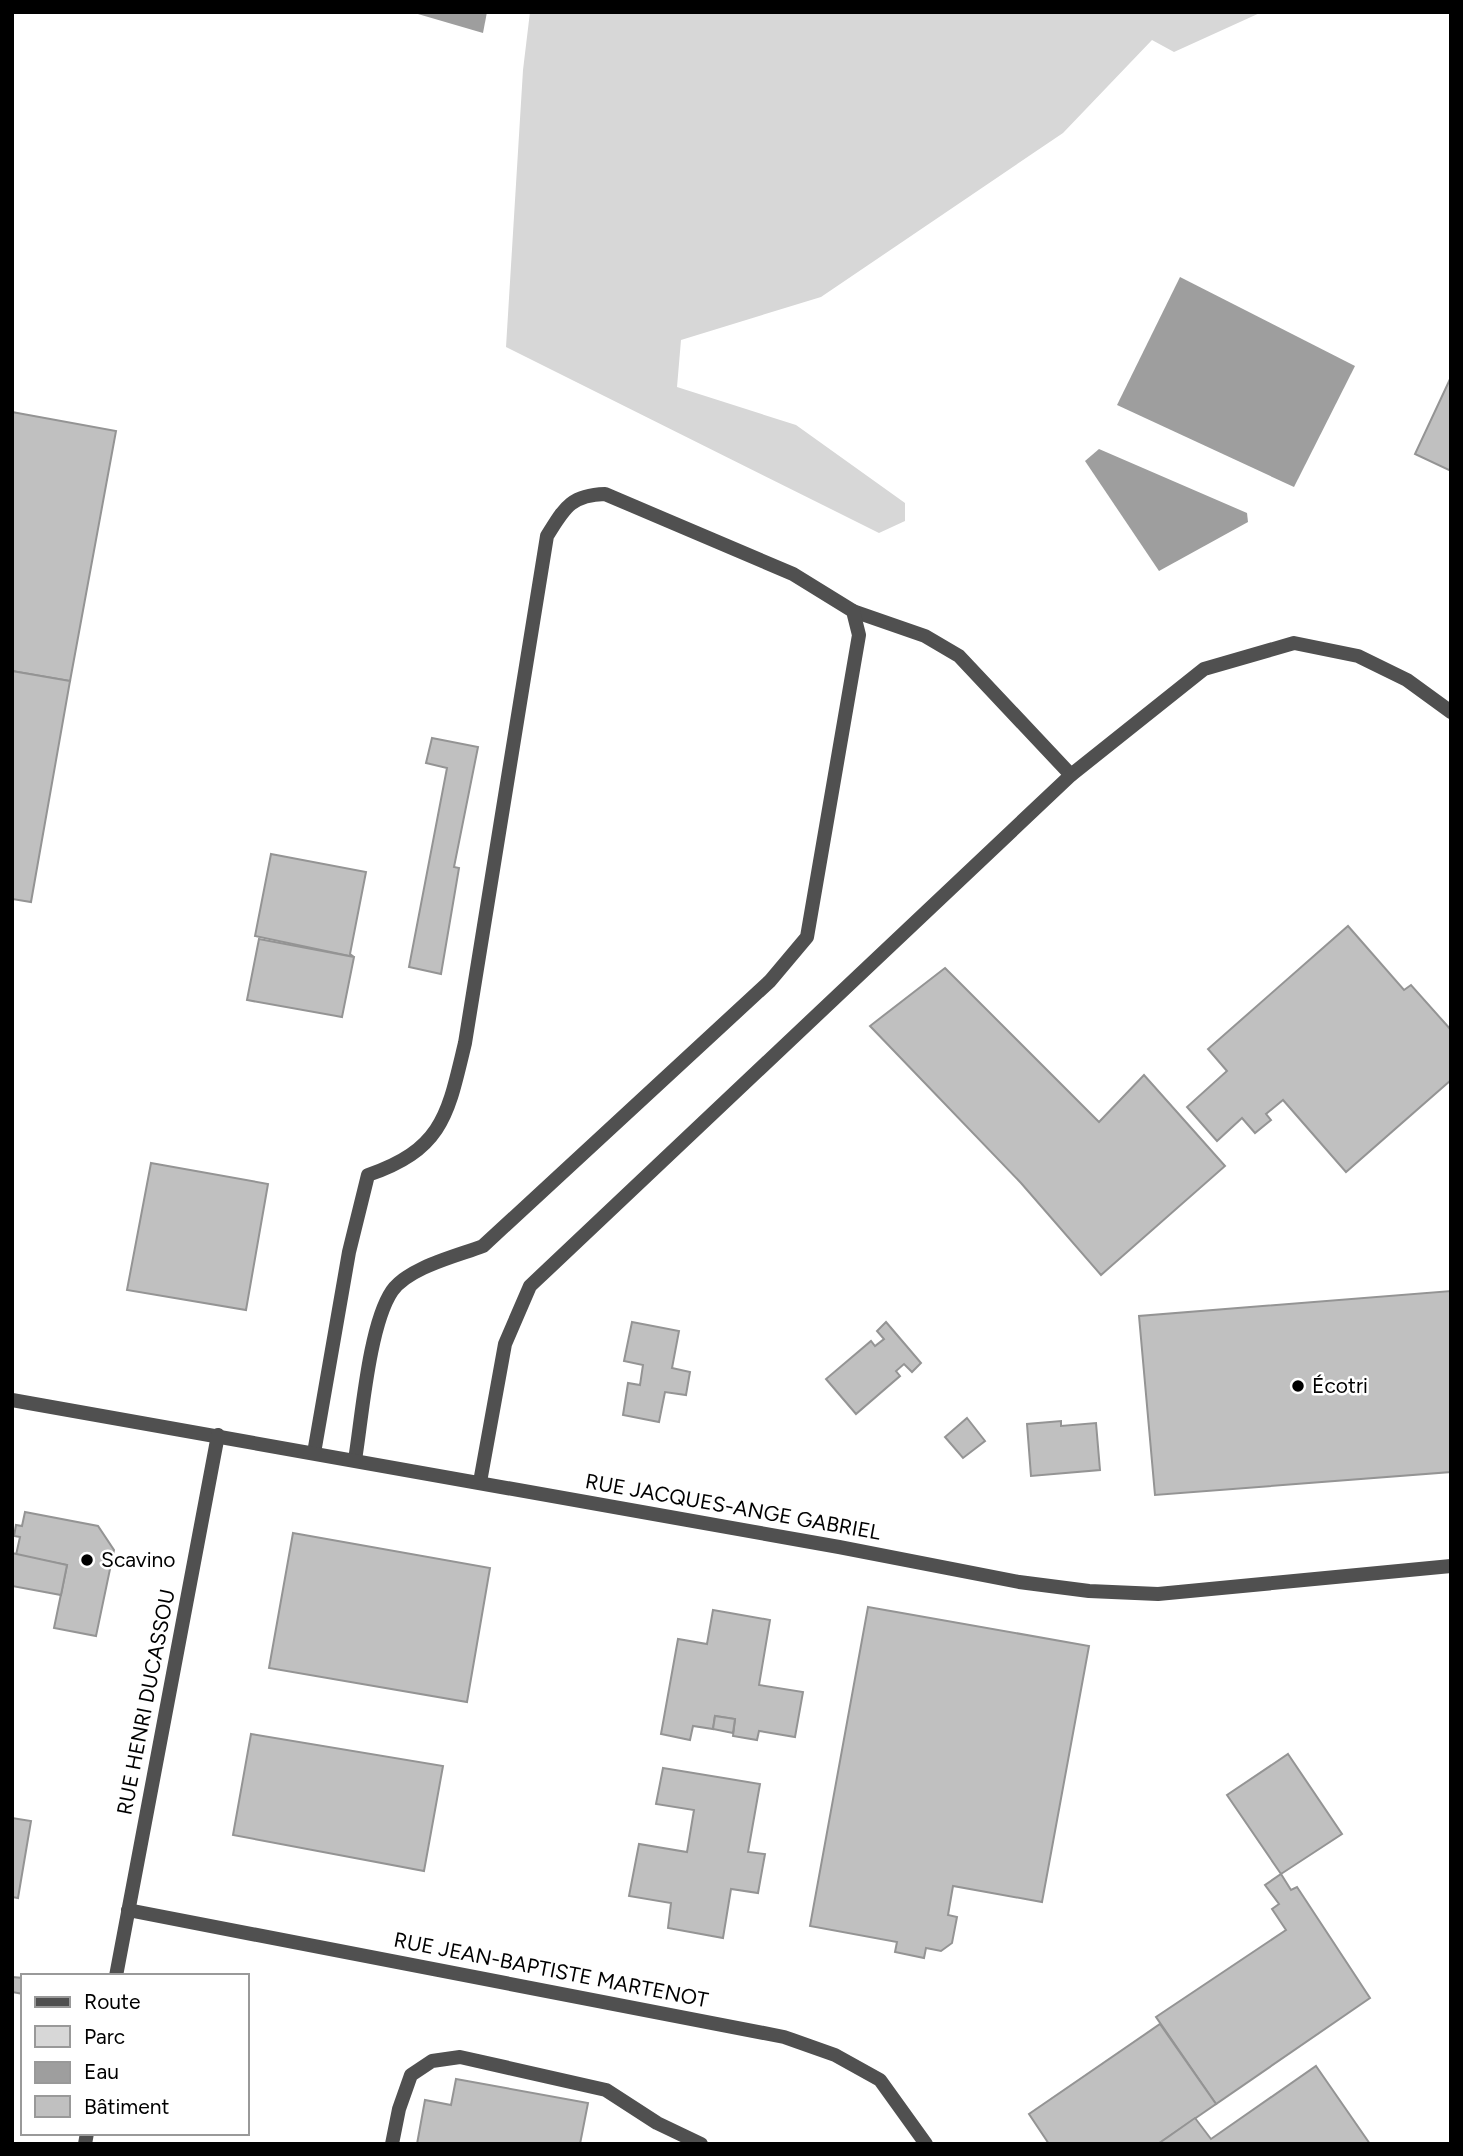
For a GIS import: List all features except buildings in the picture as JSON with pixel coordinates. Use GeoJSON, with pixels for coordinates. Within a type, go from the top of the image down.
{"type":"FeatureCollection","features":[{"type":"Feature","properties":{"kind":"street"},"geometry":{"type":"LineString","coordinates":[[314,1453],[347,1263],[368,1175],[391,1167],[435,1135],[449,1111],[465,1042],[547,536],[564,509],[583,495],[605,494],[793,574],[853,611],[925,636],[959,656],[1071,775]]}},
{"type":"Feature","properties":{"kind":"street"},"geometry":{"type":"LineString","coordinates":[[355,1460],[377,1329],[393,1290],[427,1266],[483,1246],[770,981],[807,936],[859,635],[853,611]]}},
{"type":"Feature","properties":{"kind":"street"},"geometry":{"type":"LineString","coordinates":[[480,1482],[505,1345],[530,1286],[1071,775],[1204,669],[1294,643],[1358,656],[1407,680],[1451,712]]}},
{"type":"Feature","properties":{"kind":"street","name":"RUE JACQUES-ANGE GABRIEL"},"geometry":{"type":"LineString","coordinates":[[12,1400],[480,1482],[1019,1582],[1089,1591],[1158,1594],[1451,1566]]}},
{"type":"Feature","properties":{"kind":"street","name":"RUE HENRI DUCASSOU"},"geometry":{"type":"LineString","coordinates":[[116,1974],[218,1435]]}},
{"type":"Feature","properties":{"kind":"street","name":"RUE JEAN-BAPTISTE MARTENOT"},"geometry":{"type":"LineString","coordinates":[[128,1909],[785,2037],[835,2055],[880,2080],[926,2144]]}},
{"type":"Feature","properties":{"kind":"street"},"geometry":{"type":"LineString","coordinates":[[392,2144],[399,2109],[411,2075],[432,2061],[460,2057],[606,2090],[657,2123],[701,2144]]}},
{"type":"Feature","properties":{"kind":"green space"},"geometry":{"type":"Polygon","coordinates":[[[530,12],[1262,12],[1174,52],[1152,40],[1063,133],[821,297],[681,340],[677,387],[796,425],[905,503],[905,521],[879,533],[506,347],[523,70],[530,12]]]}},
{"type":"Feature","properties":{"kind":"water"},"geometry":{"type":"Polygon","coordinates":[[[411,12],[487,12],[483,33],[411,12]]]}},
{"type":"Feature","properties":{"kind":"water"},"geometry":{"type":"Polygon","coordinates":[[[1180,277],[1355,366],[1294,487],[1117,405],[1180,277]]]}},
{"type":"Feature","properties":{"kind":"water"},"geometry":{"type":"Polygon","coordinates":[[[1099,449],[1247,513],[1248,522],[1159,571],[1085,461],[1099,449]]]}},
{"type":"Feature","properties":{"kind":"place","name":"Écotri"},"geometry":{"type":"Point","coordinates":[1298,1386]}},
{"type":"Feature","properties":{"kind":"place","name":"Scavino"},"geometry":{"type":"Point","coordinates":[87,1560]}}]}
